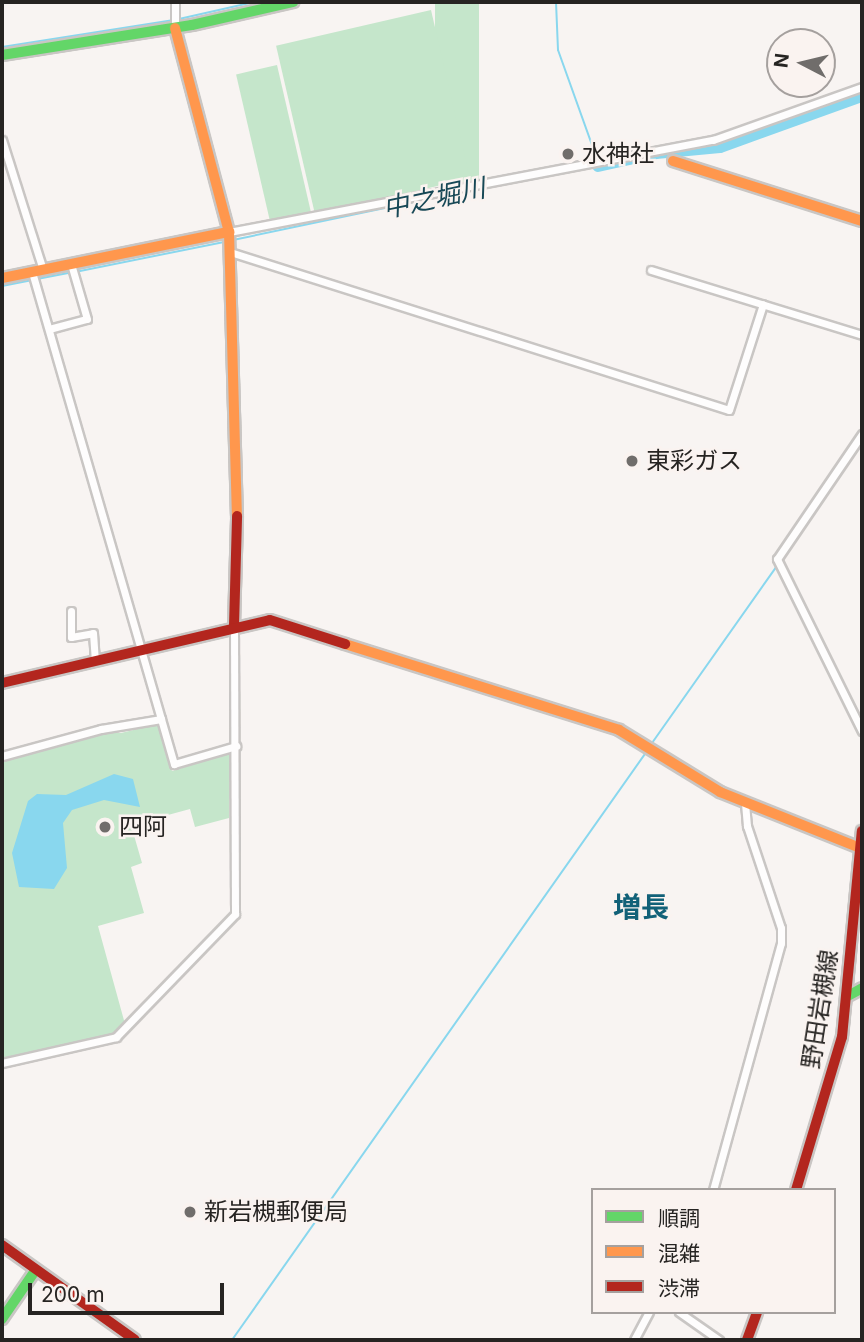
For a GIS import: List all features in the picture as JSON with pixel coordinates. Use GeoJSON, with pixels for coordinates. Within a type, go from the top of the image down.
{"type":"FeatureCollection","features":[{"type":"Feature","properties":{"kind":"street"},"geometry":{"type":"LineString","coordinates":[[2,1063],[116,1037],[225,927],[238,900],[234,626],[238,552],[230,241],[175,26],[175,2]]}},
{"type":"Feature","properties":{"kind":"street"},"geometry":{"type":"LineString","coordinates":[[2,55],[175,26],[293,2]]}},
{"type":"Feature","properties":{"kind":"street"},"geometry":{"type":"LineString","coordinates":[[2,278],[71,264],[230,241],[713,140],[862,87]]}},
{"type":"Feature","properties":{"kind":"street"},"geometry":{"type":"LineString","coordinates":[[2,141],[37,271],[49,329],[174,764],[236,746]]}},
{"type":"Feature","properties":{"kind":"street"},"geometry":{"type":"LineString","coordinates":[[673,161],[862,220]]}},
{"type":"Feature","properties":{"kind":"street"},"geometry":{"type":"LineString","coordinates":[[230,241],[729,410],[763,304]]}},
{"type":"Feature","properties":{"kind":"street"},"geometry":{"type":"LineString","coordinates":[[49,329],[87,319],[71,264]]}},
{"type":"Feature","properties":{"kind":"street"},"geometry":{"type":"LineString","coordinates":[[651,270],[862,335]]}},
{"type":"Feature","properties":{"kind":"street"},"geometry":{"type":"LineString","coordinates":[[862,435],[780,561],[862,731]]}},
{"type":"Feature","properties":{"kind":"street"},"geometry":{"type":"LineString","coordinates":[[71,611],[72,638],[93,633],[95,660]]}},
{"type":"Feature","properties":{"kind":"street"},"geometry":{"type":"LineString","coordinates":[[2,683],[234,626],[270,620],[620,730],[720,792],[861,849]]}},
{"type":"Feature","properties":{"kind":"street"},"geometry":{"type":"LineString","coordinates":[[2,757],[101,729],[161,719]]}},
{"type":"Feature","properties":{"kind":"street"},"geometry":{"type":"LineString","coordinates":[[714,1188],[780,943],[781,928],[747,826],[745,802]]}},
{"type":"Feature","properties":{"kind":"street","name":"野田岩槻線"},"geometry":{"type":"LineString","coordinates":[[797,1188],[837,1057],[846,996],[862,831]]}},
{"type":"Feature","properties":{"kind":"street"},"geometry":{"type":"LineString","coordinates":[[846,996],[862,988]]}},
{"type":"Feature","properties":{"kind":"street"},"geometry":{"type":"LineString","coordinates":[[2,1245],[135,1340]]}},
{"type":"Feature","properties":{"kind":"street"},"geometry":{"type":"LineString","coordinates":[[2,1319],[35,1271]]}},
{"type":"Feature","properties":{"kind":"street"},"geometry":{"type":"LineString","coordinates":[[634,1340],[648,1314]]}},
{"type":"Feature","properties":{"kind":"street"},"geometry":{"type":"LineString","coordinates":[[682,1314],[719,1340]]}},
{"type":"Feature","properties":{"kind":"street"},"geometry":{"type":"LineString","coordinates":[[747,1340],[756,1314]]}},
{"type":"Feature","properties":{"kind":"green space"},"geometry":{"type":"Polygon","coordinates":[[[435,2],[479,2],[479,182],[435,182],[435,2]]]}},
{"type":"Feature","properties":{"kind":"green space"},"geometry":{"type":"Polygon","coordinates":[[[431,10],[470,179],[315,214],[276,46],[431,10]]]}},
{"type":"Feature","properties":{"kind":"green space"},"geometry":{"type":"Polygon","coordinates":[[[277,65],[311,211],[270,221],[236,74],[277,65]]]}},
{"type":"Feature","properties":{"kind":"green space"},"geometry":{"type":"Polygon","coordinates":[[[158,724],[172,771],[230,753],[229,818],[195,827],[190,809],[131,825],[142,863],[131,867],[144,913],[98,926],[125,1024],[115,1034],[2,1059],[2,760],[99,732],[121,733],[158,724]]]}},
{"type":"Feature","properties":{"kind":"water"},"geometry":{"type":"Polygon","coordinates":[[[114,774],[133,779],[140,807],[104,800],[72,810],[63,823],[67,868],[54,889],[19,887],[12,853],[28,801],[37,794],[66,795],[114,774]]]}},
{"type":"Feature","properties":{"kind":"waterway"},"geometry":{"type":"LineString","coordinates":[[179,19],[254,2]]}},
{"type":"Feature","properties":{"kind":"waterway"},"geometry":{"type":"LineString","coordinates":[[556,2],[558,50],[596,156]]}},
{"type":"Feature","properties":{"kind":"waterway"},"geometry":{"type":"LineString","coordinates":[[2,47],[174,20]]}},
{"type":"Feature","properties":{"kind":"waterway","name":"中之堀川"},"geometry":{"type":"LineString","coordinates":[[598,166],[656,153],[720,147],[862,96]]}},
{"type":"Feature","properties":{"kind":"waterway","name":"中之堀川"},"geometry":{"type":"LineString","coordinates":[[233,240],[598,163]]}},
{"type":"Feature","properties":{"kind":"waterway","name":"中之堀川"},"geometry":{"type":"LineString","coordinates":[[75,272],[224,242]]}},
{"type":"Feature","properties":{"kind":"waterway","name":"中之堀川"},"geometry":{"type":"LineString","coordinates":[[37,279],[69,273]]}},
{"type":"Feature","properties":{"kind":"waterway","name":"中之堀川"},"geometry":{"type":"LineString","coordinates":[[2,286],[32,280]]}},
{"type":"Feature","properties":{"kind":"waterway"},"geometry":{"type":"LineString","coordinates":[[782,559],[862,444]]}},
{"type":"Feature","properties":{"kind":"waterway"},"geometry":{"type":"LineString","coordinates":[[652,743],[776,567]]}},
{"type":"Feature","properties":{"kind":"waterway"},"geometry":{"type":"LineString","coordinates":[[232,1340],[647,751]]}},
{"type":"Feature","properties":{"kind":"traffic: fast"},"geometry":{"type":"LineString","coordinates":[[2,55],[192,25],[293,2]]}},
{"type":"Feature","properties":{"kind":"traffic: fast"},"geometry":{"type":"LineString","coordinates":[[846,997],[862,988]]}},
{"type":"Feature","properties":{"kind":"traffic: fast"},"geometry":{"type":"LineString","coordinates":[[2,1319],[35,1271]]}},
{"type":"Feature","properties":{"kind":"traffic: slow"},"geometry":{"type":"LineString","coordinates":[[175,28],[229,232],[237,516]]}},
{"type":"Feature","properties":{"kind":"traffic: slow"},"geometry":{"type":"LineString","coordinates":[[673,161],[862,221]]}},
{"type":"Feature","properties":{"kind":"traffic: slow"},"geometry":{"type":"LineString","coordinates":[[2,278],[229,232]]}},
{"type":"Feature","properties":{"kind":"traffic: slow"},"geometry":{"type":"LineString","coordinates":[[345,644],[619,730],[720,792],[860,848]]}},
{"type":"Feature","properties":{"kind":"traffic: jam"},"geometry":{"type":"LineString","coordinates":[[234,626],[237,516]]}},
{"type":"Feature","properties":{"kind":"traffic: jam"},"geometry":{"type":"LineString","coordinates":[[2,683],[270,620],[345,644]]}},
{"type":"Feature","properties":{"kind":"traffic: jam"},"geometry":{"type":"LineString","coordinates":[[797,1188],[842,1037],[862,831]]}},
{"type":"Feature","properties":{"kind":"traffic: jam"},"geometry":{"type":"LineString","coordinates":[[2,1245],[135,1340]]}},
{"type":"Feature","properties":{"kind":"traffic: jam"},"geometry":{"type":"LineString","coordinates":[[747,1340],[756,1314]]}},
{"type":"Feature","properties":{"kind":"place","name":"水神社"},"geometry":{"type":"Point","coordinates":[568,154]}},
{"type":"Feature","properties":{"kind":"place","name":"東彩ガス"},"geometry":{"type":"Point","coordinates":[632,461]}},
{"type":"Feature","properties":{"kind":"place","name":"四阿"},"geometry":{"type":"Point","coordinates":[105,827]}},
{"type":"Feature","properties":{"kind":"place","name":"新岩槻郵便局"},"geometry":{"type":"Point","coordinates":[190,1212]}},
{"type":"Feature","properties":{"kind":"district","name":"増長"},"geometry":{"type":"Point","coordinates":[641,907]}}]}
